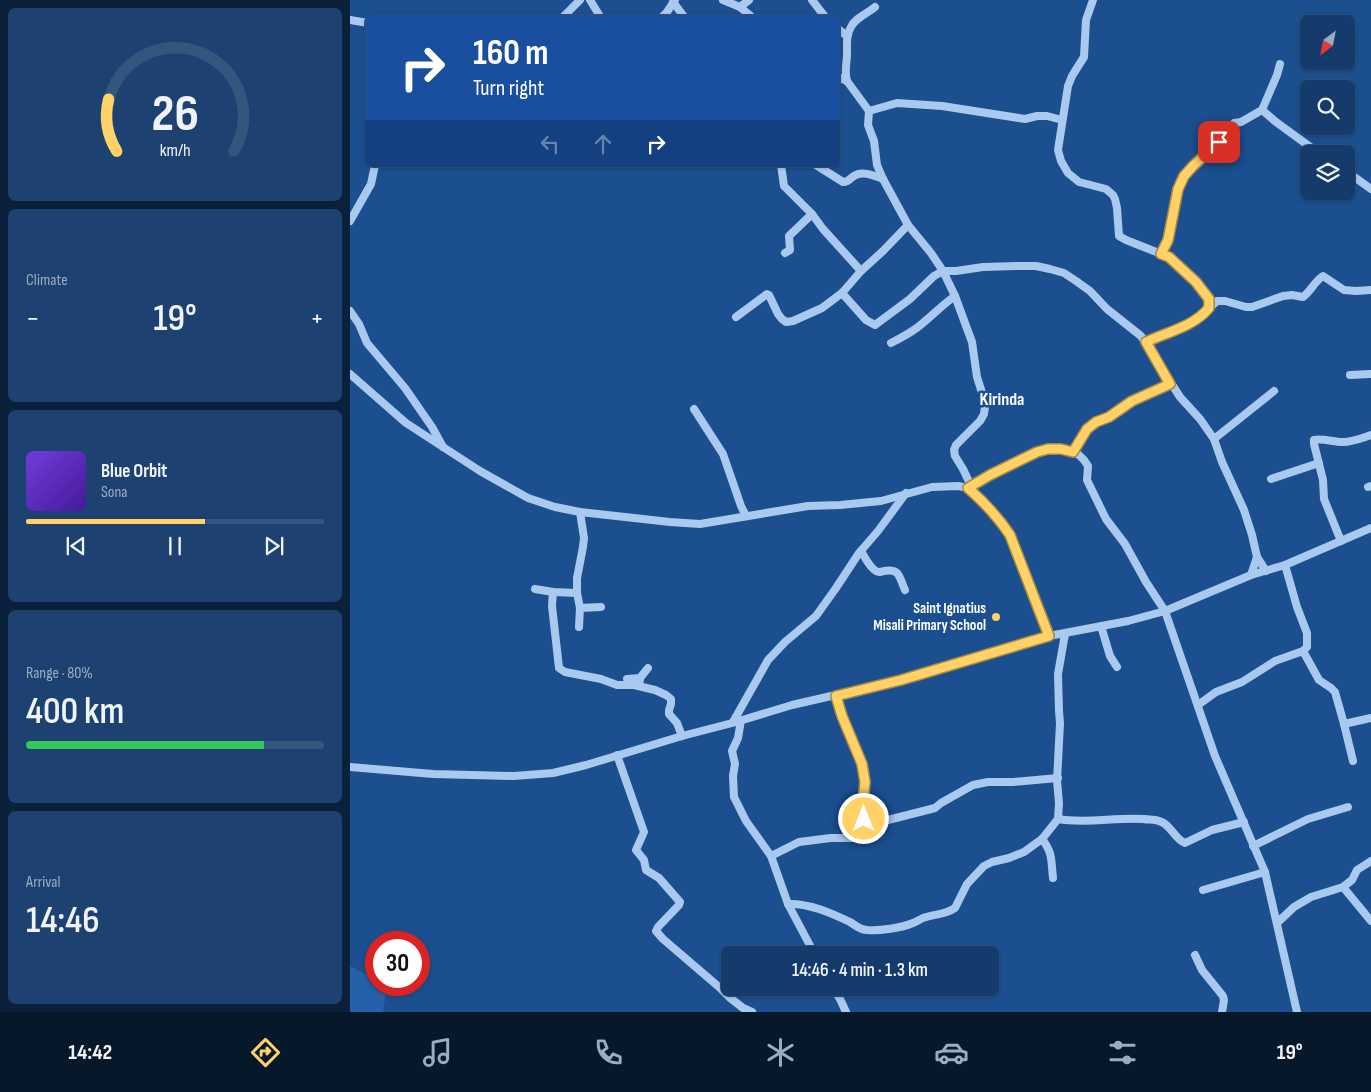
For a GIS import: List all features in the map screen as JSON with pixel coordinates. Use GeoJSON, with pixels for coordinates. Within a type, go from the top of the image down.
{"type":"FeatureCollection","features":[{"type":"Feature","properties":{"kind":"street"},"geometry":{"type":"LineString","coordinates":[[565,15],[580,0]]}},
{"type":"Feature","properties":{"kind":"street"},"geometry":{"type":"LineString","coordinates":[[590,0],[599,15]]}},
{"type":"Feature","properties":{"kind":"street"},"geometry":{"type":"LineString","coordinates":[[724,0],[740,7],[749,15]]}},
{"type":"Feature","properties":{"kind":"street"},"geometry":{"type":"LineString","coordinates":[[740,7],[749,0]]}},
{"type":"Feature","properties":{"kind":"street"},"geometry":{"type":"LineString","coordinates":[[812,0],[824,15]]}},
{"type":"Feature","properties":{"kind":"street"},"geometry":{"type":"LineString","coordinates":[[1093,0],[1086,20],[1084,57],[1070,81],[1062,120],[1058,150],[1061,162],[1068,173],[1079,182],[1110,191],[1115,199],[1119,236],[1169,257],[1196,282],[1211,303]]}},
{"type":"Feature","properties":{"kind":"street"},"geometry":{"type":"LineString","coordinates":[[665,15],[674,1],[683,15]]}},
{"type":"Feature","properties":{"kind":"street"},"geometry":{"type":"LineString","coordinates":[[875,7],[851,26],[847,36],[845,73],[848,81],[869,111],[868,125],[883,179],[908,224],[943,271],[955,296],[972,342],[977,377],[984,399],[984,414],[980,421],[956,445],[954,450],[955,456],[963,468],[970,487],[1002,522],[1010,535],[1049,636]]}},
{"type":"Feature","properties":{"kind":"street"},"geometry":{"type":"LineString","coordinates":[[350,20],[365,22]]}},
{"type":"Feature","properties":{"kind":"street"},"geometry":{"type":"LineString","coordinates":[[840,31],[847,36]]}},
{"type":"Feature","properties":{"kind":"street"},"geometry":{"type":"LineString","coordinates":[[1161,254],[1168,240],[1178,189],[1184,176],[1219,142],[1224,133],[1234,123],[1241,122],[1262,110],[1280,64]]}},
{"type":"Feature","properties":{"kind":"street"},"geometry":{"type":"LineString","coordinates":[[840,78],[848,81]]}},
{"type":"Feature","properties":{"kind":"street"},"geometry":{"type":"LineString","coordinates":[[869,111],[897,103],[942,106],[1025,119],[1047,116],[1062,120]]}},
{"type":"Feature","properties":{"kind":"street"},"geometry":{"type":"LineString","coordinates":[[1262,110],[1308,145]]}},
{"type":"Feature","properties":{"kind":"street"},"geometry":{"type":"LineString","coordinates":[[350,220],[371,184],[374,167]]}},
{"type":"Feature","properties":{"kind":"street"},"geometry":{"type":"LineString","coordinates":[[781,167],[784,186],[812,214],[861,271]]}},
{"type":"Feature","properties":{"kind":"street"},"geometry":{"type":"LineString","coordinates":[[819,167],[845,183],[861,173],[883,179]]}},
{"type":"Feature","properties":{"kind":"street"},"geometry":{"type":"LineString","coordinates":[[1355,177],[1371,189]]}},
{"type":"Feature","properties":{"kind":"street"},"geometry":{"type":"LineString","coordinates":[[786,253],[790,250],[789,236],[812,214]]}},
{"type":"Feature","properties":{"kind":"street"},"geometry":{"type":"LineString","coordinates":[[736,317],[762,296],[768,294],[782,319],[786,322],[793,321],[822,308],[842,293],[908,224]]}},
{"type":"Feature","properties":{"kind":"street"},"geometry":{"type":"LineString","coordinates":[[842,293],[866,320],[875,325],[910,299],[934,276],[943,271],[1016,266],[1043,267],[1064,273],[1090,291],[1107,309],[1146,342],[1180,398],[1209,429],[1244,510],[1257,557],[1266,571]]}},
{"type":"Feature","properties":{"kind":"street"},"geometry":{"type":"LineString","coordinates":[[1146,342],[1182,328],[1196,320],[1211,303],[1225,301],[1252,307],[1283,296],[1303,297],[1316,280],[1323,276],[1344,290],[1371,290]]}},
{"type":"Feature","properties":{"kind":"street"},"geometry":{"type":"LineString","coordinates":[[891,343],[917,328],[955,296]]}},
{"type":"Feature","properties":{"kind":"street"},"geometry":{"type":"LineString","coordinates":[[350,311],[359,324],[367,343],[405,388],[444,448]]}},
{"type":"Feature","properties":{"kind":"street"},"geometry":{"type":"LineString","coordinates":[[350,374],[406,423],[480,472],[528,498],[555,507],[580,512],[700,524],[808,506],[840,506],[881,501],[932,486],[970,487],[1037,452],[1048,449],[1061,449],[1073,452],[1079,456],[1088,466],[1087,480],[1106,519],[1124,544],[1165,611],[1215,756],[1264,872],[1297,1012]]}},
{"type":"Feature","properties":{"kind":"street"},"geometry":{"type":"LineString","coordinates":[[1350,375],[1371,374]]}},
{"type":"Feature","properties":{"kind":"street"},"geometry":{"type":"LineString","coordinates":[[1073,452],[1087,429],[1096,422],[1109,417],[1132,401],[1170,384]]}},
{"type":"Feature","properties":{"kind":"street"},"geometry":{"type":"LineString","coordinates":[[1214,439],[1274,391]]}},
{"type":"Feature","properties":{"kind":"street"},"geometry":{"type":"LineString","coordinates":[[694,409],[723,454],[746,516]]}},
{"type":"Feature","properties":{"kind":"street"},"geometry":{"type":"LineString","coordinates":[[1341,541],[1324,500],[1323,480],[1314,440],[1346,442],[1371,435]]}},
{"type":"Feature","properties":{"kind":"street"},"geometry":{"type":"LineString","coordinates":[[1272,479],[1319,463]]}},
{"type":"Feature","properties":{"kind":"street"},"geometry":{"type":"LineString","coordinates":[[733,722],[768,660],[785,642],[816,616],[861,551],[906,493]]}},
{"type":"Feature","properties":{"kind":"street"},"geometry":{"type":"LineString","coordinates":[[579,627],[580,608],[577,578],[584,538],[580,512]]}},
{"type":"Feature","properties":{"kind":"street"},"geometry":{"type":"LineString","coordinates":[[350,767],[433,774],[514,776],[553,773],[792,705],[901,680],[1049,636],[1128,621],[1165,611],[1251,575],[1285,565],[1371,528]]}},
{"type":"Feature","properties":{"kind":"street"},"geometry":{"type":"LineString","coordinates":[[861,551],[875,571],[895,570],[905,590]]}},
{"type":"Feature","properties":{"kind":"street"},"geometry":{"type":"LineString","coordinates":[[1251,575],[1257,557]]}},
{"type":"Feature","properties":{"kind":"street"},"geometry":{"type":"LineString","coordinates":[[1198,705],[1216,692],[1242,682],[1275,661],[1303,651],[1307,644],[1307,633],[1297,607],[1285,565]]}},
{"type":"Feature","properties":{"kind":"street"},"geometry":{"type":"LineString","coordinates":[[535,589],[552,592],[577,592]]}},
{"type":"Feature","properties":{"kind":"street"},"geometry":{"type":"LineString","coordinates":[[552,592],[559,668],[565,672],[617,685],[639,682],[648,668]]}},
{"type":"Feature","properties":{"kind":"street"},"geometry":{"type":"LineString","coordinates":[[580,608],[601,606]]}},
{"type":"Feature","properties":{"kind":"street"},"geometry":{"type":"LineString","coordinates":[[1101,626],[1110,656],[1117,666]]}},
{"type":"Feature","properties":{"kind":"street"},"geometry":{"type":"LineString","coordinates":[[788,904],[816,908],[867,930],[902,926],[952,910],[955,908],[967,884],[984,866],[1024,852],[1042,839],[1058,820],[1060,723],[1058,674],[1065,634]]}},
{"type":"Feature","properties":{"kind":"street"},"geometry":{"type":"LineString","coordinates":[[1303,651],[1319,680],[1335,692],[1353,760]]}},
{"type":"Feature","properties":{"kind":"street"},"geometry":{"type":"LineString","coordinates":[[627,679],[639,682],[671,699],[669,714],[677,723],[682,736]]}},
{"type":"Feature","properties":{"kind":"street"},"geometry":{"type":"LineString","coordinates":[[772,856],[799,842],[860,837],[862,834],[865,782],[862,764],[842,716],[836,696]]}},
{"type":"Feature","properties":{"kind":"street"},"geometry":{"type":"LineString","coordinates":[[1344,724],[1371,718]]}},
{"type":"Feature","properties":{"kind":"street"},"geometry":{"type":"LineString","coordinates":[[741,720],[738,738],[732,751],[735,764],[733,776],[734,797],[746,821],[772,856],[788,904],[811,946]]}},
{"type":"Feature","properties":{"kind":"street"},"geometry":{"type":"LineString","coordinates":[[617,755],[644,832],[636,850],[644,860],[646,870],[658,878],[680,902],[656,931],[729,997],[743,1008],[752,1012]]}},
{"type":"Feature","properties":{"kind":"street"},"geometry":{"type":"LineString","coordinates":[[863,803],[888,820],[935,808],[973,785],[988,782],[1058,778]]}},
{"type":"Feature","properties":{"kind":"street"},"geometry":{"type":"LineString","coordinates":[[1253,846],[1308,819],[1348,807]]}},
{"type":"Feature","properties":{"kind":"street"},"geometry":{"type":"LineString","coordinates":[[1058,820],[1076,822],[1131,818],[1160,821],[1167,824],[1180,841],[1186,843],[1212,830],[1244,822]]}},
{"type":"Feature","properties":{"kind":"street"},"geometry":{"type":"LineString","coordinates":[[1042,839],[1051,853],[1053,878]]}},
{"type":"Feature","properties":{"kind":"street"},"geometry":{"type":"LineString","coordinates":[[1277,923],[1294,907],[1311,897],[1343,887],[1350,882],[1357,870],[1371,861]]}},
{"type":"Feature","properties":{"kind":"street"},"geometry":{"type":"LineString","coordinates":[[1203,890],[1264,872]]}},
{"type":"Feature","properties":{"kind":"street"},"geometry":{"type":"LineString","coordinates":[[1343,887],[1371,921]]}},
{"type":"Feature","properties":{"kind":"street"},"geometry":{"type":"LineString","coordinates":[[1195,955],[1202,970],[1223,996],[1222,1012]]}},
{"type":"Feature","properties":{"kind":"street"},"geometry":{"type":"LineString","coordinates":[[837,996],[846,1012]]}},
{"type":"Feature","properties":{"kind":"shaded area"},"geometry":{"type":"Polygon","coordinates":[[[350,966],[365,974],[365,996],[385,996],[383,1012],[350,1012],[350,966]]]}},
{"type":"Feature","properties":{"kind":"place","name":"Saint Ignatius Misali Primary School"},"geometry":{"type":"Point","coordinates":[996,617]}},
{"type":"Feature","properties":{"kind":"district","name":"Kirinda"},"geometry":{"type":"Point","coordinates":[1002,399]}},
{"type":"Feature","properties":{"kind":"route"},"geometry":{"type":"LineString","coordinates":[[864,819],[865,782],[862,764],[842,716],[836,696],[901,680],[1049,636],[1010,535],[1002,522],[968,488],[1010,464],[1037,452],[1048,449],[1061,449],[1073,452],[1087,429],[1096,422],[1109,417],[1132,401],[1170,384],[1146,342],[1182,328],[1196,320],[1209,308],[1209,299],[1196,282],[1169,257],[1161,254],[1168,240],[1178,189],[1184,176],[1219,142]]}}]}
